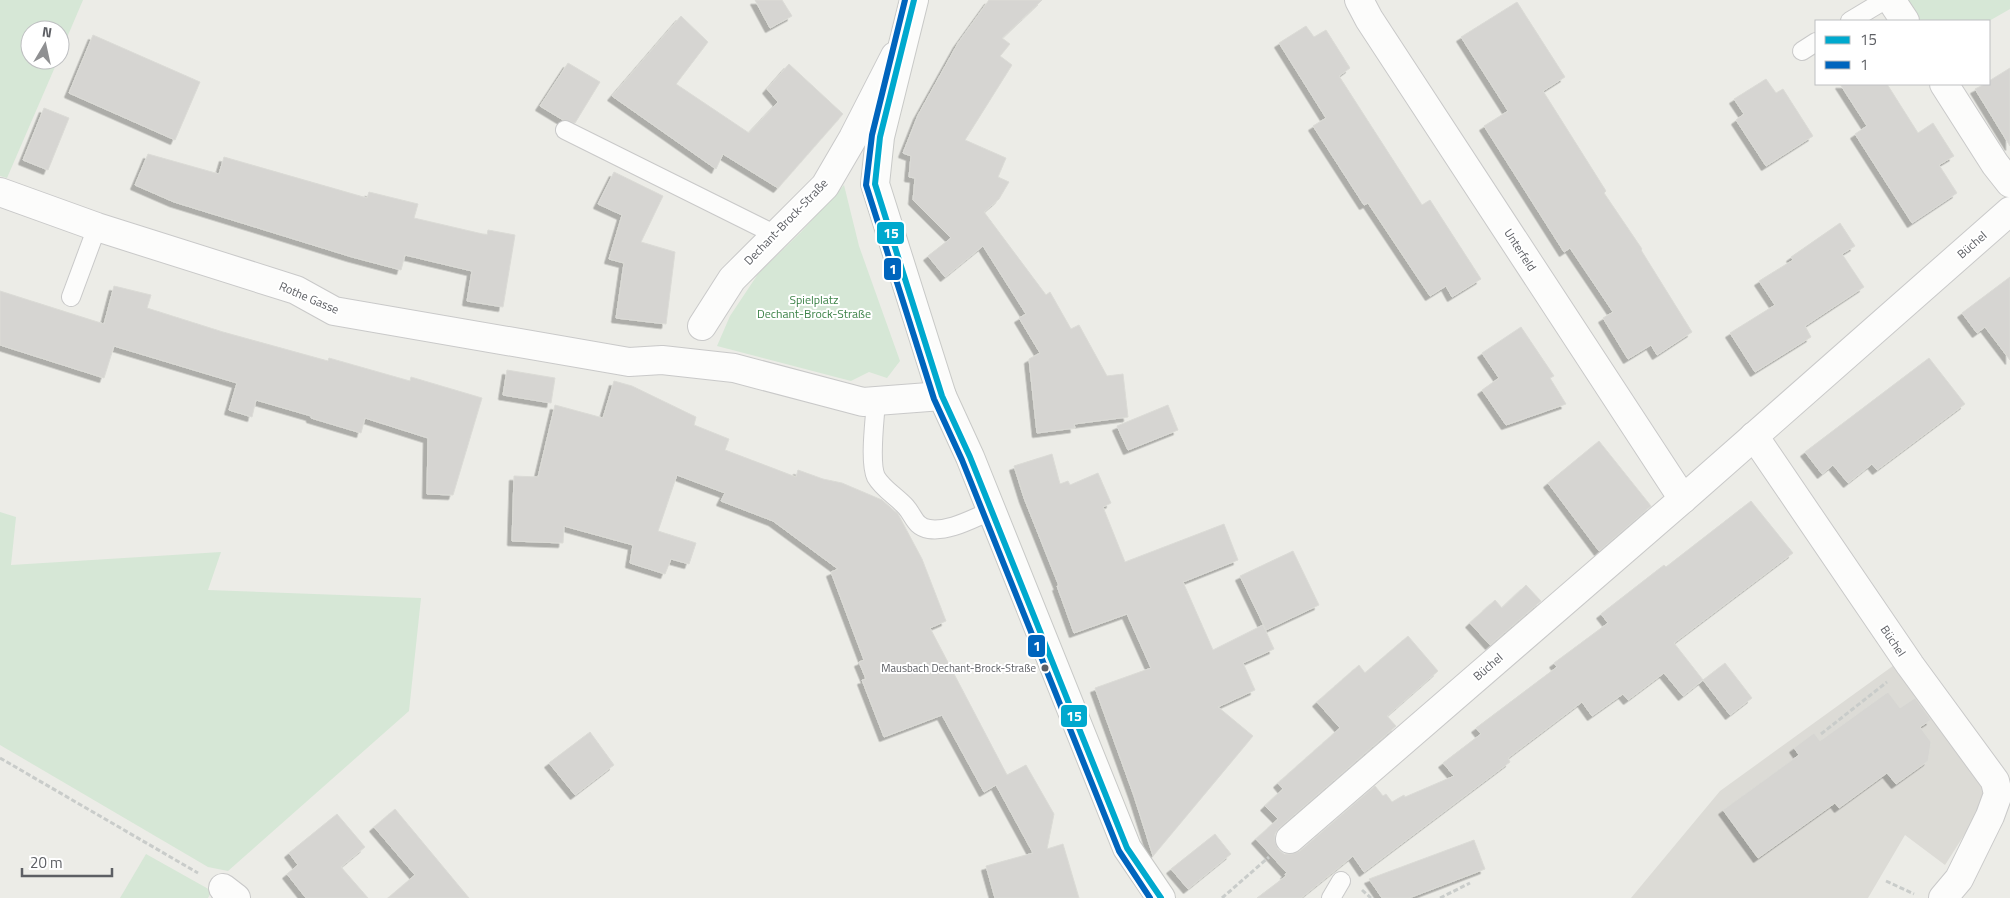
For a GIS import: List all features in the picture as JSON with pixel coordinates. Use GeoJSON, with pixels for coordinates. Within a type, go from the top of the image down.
{"type":"FeatureCollection","features":[{"type":"Feature","properties":{"kind":"street","name":"Dechant-Brock-Straße"},"geometry":{"type":"LineString","coordinates":[[914,0],[880,138],[875,184],[942,396],[970,457],[1126,848],[1161,898]]}},
{"type":"Feature","properties":{"kind":"street","name":"Unterfeld"},"geometry":{"type":"LineString","coordinates":[[1359,0],[1369,19],[1683,499]]}},
{"type":"Feature","properties":{"kind":"street"},"geometry":{"type":"LineString","coordinates":[[1891,0],[1904,20]]}},
{"type":"Feature","properties":{"kind":"street","name":"Dechant-Brock-Straße"},"geometry":{"type":"LineString","coordinates":[[702,326],[732,279],[825,186],[853,138],[906,35]]}},
{"type":"Feature","properties":{"kind":"street"},"geometry":{"type":"LineString","coordinates":[[1945,85],[1994,164],[2010,183]]}},
{"type":"Feature","properties":{"kind":"street","name":"Rothe Gasse"},"geometry":{"type":"LineString","coordinates":[[0,192],[97,227],[296,290],[334,311],[630,362],[662,360],[734,368],[862,402],[876,401]]}},
{"type":"Feature","properties":{"kind":"street","name":"Büchel"},"geometry":{"type":"LineString","coordinates":[[1290,839],[1683,499],[2010,212]]}},
{"type":"Feature","properties":{"kind":"street"},"geometry":{"type":"LineString","coordinates":[[876,401],[942,396]]}},
{"type":"Feature","properties":{"kind":"street","name":"Büchel"},"geometry":{"type":"LineString","coordinates":[[1754,436],[1910,665],[1995,781],[1998,794],[1990,816],[1959,880],[1943,898]]}},
{"type":"Feature","properties":{"kind":"lane"},"geometry":{"type":"LineString","coordinates":[[1852,20],[1885,0]]}},
{"type":"Feature","properties":{"kind":"lane"},"geometry":{"type":"LineString","coordinates":[[565,130],[776,235]]}},
{"type":"Feature","properties":{"kind":"lane"},"geometry":{"type":"LineString","coordinates":[[71,297],[97,227]]}},
{"type":"Feature","properties":{"kind":"lane"},"geometry":{"type":"LineString","coordinates":[[876,401],[873,464],[876,477],[906,508],[917,525],[929,529],[946,528],[991,511]]}},
{"type":"Feature","properties":{"kind":"lane"},"geometry":{"type":"LineString","coordinates":[[1331,898],[1342,881]]}},
{"type":"Feature","properties":{"kind":"path"},"geometry":{"type":"LineString","coordinates":[[1821,734],[1910,665]]}},
{"type":"Feature","properties":{"kind":"path"},"geometry":{"type":"LineString","coordinates":[[0,758],[229,893]]}},
{"type":"Feature","properties":{"kind":"path"},"geometry":{"type":"LineString","coordinates":[[1222,898],[1290,839]]}},
{"type":"Feature","properties":{"kind":"path"},"geometry":{"type":"LineString","coordinates":[[1886,881],[1921,898]]}},
{"type":"Feature","properties":{"kind":"path"},"geometry":{"type":"LineString","coordinates":[[1440,898],[1470,883]]}},
{"type":"Feature","properties":{"kind":"shaded area"},"geometry":{"type":"Polygon","coordinates":[[[1897,663],[1989,796],[1945,865],[1905,835],[1868,898],[1631,898],[1720,791],[1897,663]]]}},
{"type":"Feature","properties":{"kind":"green space"},"geometry":{"type":"Polygon","coordinates":[[[0,0],[83,0],[70,31],[70,20],[20,20],[20,70],[54,70],[7,178],[0,176],[0,0]]]}},
{"type":"Feature","properties":{"kind":"green space"},"geometry":{"type":"Polygon","coordinates":[[[1900,0],[2010,0],[2010,9],[1990,20],[1913,20],[1900,0]]]}},
{"type":"Feature","properties":{"kind":"green space","name":"Spielplatz Dechant-Brock-Straße"},"geometry":{"type":"Polygon","coordinates":[[[844,185],[859,246],[900,361],[887,378],[869,372],[851,381],[717,346],[730,316],[758,274],[801,232],[844,185]]]}},
{"type":"Feature","properties":{"kind":"green space"},"geometry":{"type":"Polygon","coordinates":[[[0,512],[16,517],[11,565],[221,552],[208,590],[421,598],[409,711],[228,871],[208,867],[0,745],[0,512]]]}},
{"type":"Feature","properties":{"kind":"green space"},"geometry":{"type":"Polygon","coordinates":[[[146,854],[212,891],[208,898],[120,898],[146,854]]]}},
{"type":"Feature","properties":{"kind":"building"},"geometry":{"type":"Polygon","coordinates":[[[755,0],[782,0],[792,16],[770,28],[755,0]]]}},
{"type":"Feature","properties":{"kind":"building"},"geometry":{"type":"Polygon","coordinates":[[[989,0],[1042,0],[1002,38],[1010,44],[1000,56],[1012,65],[965,140],[1006,158],[998,177],[1009,182],[999,199],[984,212],[1046,295],[1050,292],[1071,329],[1079,325],[1107,376],[1123,374],[1128,417],[1074,424],[1075,428],[1037,433],[1029,359],[1040,353],[1019,318],[1026,314],[983,246],[945,277],[928,256],[951,238],[913,200],[915,178],[909,177],[911,156],[903,153],[918,115],[958,43],[989,0]]]}},
{"type":"Feature","properties":{"kind":"building"},"geometry":{"type":"Polygon","coordinates":[[[1517,2],[1565,77],[1543,91],[1606,191],[1604,193],[1642,249],[1692,332],[1657,355],[1651,345],[1628,359],[1603,318],[1613,312],[1570,248],[1564,252],[1484,126],[1508,111],[1461,37],[1517,2]]]}},
{"type":"Feature","properties":{"kind":"building"},"geometry":{"type":"Polygon","coordinates":[[[681,16],[708,42],[676,84],[749,133],[778,102],[767,89],[789,64],[843,114],[778,188],[723,154],[716,169],[612,96],[681,16]]]}},
{"type":"Feature","properties":{"kind":"building"},"geometry":{"type":"Polygon","coordinates":[[[1306,26],[1314,37],[1326,30],[1350,68],[1339,76],[1422,205],[1430,200],[1481,279],[1452,297],[1446,286],[1430,296],[1368,203],[1364,205],[1313,126],[1326,118],[1279,43],[1306,26]]]}},
{"type":"Feature","properties":{"kind":"building"},"geometry":{"type":"Polygon","coordinates":[[[93,35],[200,82],[175,140],[69,93],[93,35]]]}},
{"type":"Feature","properties":{"kind":"building"},"geometry":{"type":"Polygon","coordinates":[[[568,63],[600,82],[575,123],[563,120],[540,106],[568,63]]]}},
{"type":"Feature","properties":{"kind":"building"},"geometry":{"type":"Polygon","coordinates":[[[2010,68],[2010,146],[1975,89],[1983,85],[1990,85],[1990,80],[2010,68]]]}},
{"type":"Feature","properties":{"kind":"building"},"geometry":{"type":"Polygon","coordinates":[[[1766,79],[1776,93],[1783,89],[1813,136],[1766,166],[1736,120],[1744,114],[1734,99],[1766,79]]]}},
{"type":"Feature","properties":{"kind":"building"},"geometry":{"type":"Polygon","coordinates":[[[1841,85],[1888,85],[1918,133],[1933,123],[1954,156],[1939,165],[1957,193],[1912,223],[1855,134],[1867,126],[1841,85]]]}},
{"type":"Feature","properties":{"kind":"building"},"geometry":{"type":"Polygon","coordinates":[[[44,108],[69,118],[48,170],[23,160],[44,108]]]}},
{"type":"Feature","properties":{"kind":"building"},"geometry":{"type":"Polygon","coordinates":[[[148,154],[219,174],[224,157],[367,198],[369,192],[418,204],[414,218],[487,235],[488,230],[515,235],[503,307],[467,301],[472,271],[405,255],[401,270],[352,257],[174,202],[135,185],[148,154]]]}},
{"type":"Feature","properties":{"kind":"building"},"geometry":{"type":"Polygon","coordinates":[[[614,172],[663,196],[641,242],[675,252],[666,324],[616,318],[624,263],[609,259],[622,215],[598,204],[614,172]]]}},
{"type":"Feature","properties":{"kind":"building"},"geometry":{"type":"Polygon","coordinates":[[[1840,223],[1855,246],[1842,254],[1864,287],[1805,326],[1811,337],[1755,372],[1730,333],[1775,305],[1759,281],[1793,260],[1791,257],[1840,223]]]}},
{"type":"Feature","properties":{"kind":"building"},"geometry":{"type":"Polygon","coordinates":[[[2010,277],[2010,360],[1985,327],[1977,333],[1962,313],[2010,277]]]}},
{"type":"Feature","properties":{"kind":"building"},"geometry":{"type":"Polygon","coordinates":[[[114,286],[151,295],[147,308],[223,332],[328,361],[329,358],[410,381],[411,377],[482,398],[453,495],[427,494],[428,438],[365,418],[361,433],[256,400],[252,417],[229,410],[237,383],[114,346],[104,378],[0,345],[0,291],[104,324],[114,286]]]}},
{"type":"Feature","properties":{"kind":"building"},"geometry":{"type":"Polygon","coordinates":[[[1521,327],[1554,376],[1550,378],[1566,404],[1506,425],[1482,390],[1499,378],[1482,353],[1521,327]]]}},
{"type":"Feature","properties":{"kind":"building"},"geometry":{"type":"Polygon","coordinates":[[[1929,358],[1965,404],[1877,470],[1872,464],[1848,483],[1833,465],[1822,474],[1805,452],[1929,358]]]}},
{"type":"Feature","properties":{"kind":"building"},"geometry":{"type":"Polygon","coordinates":[[[507,370],[555,378],[551,403],[503,395],[507,370]]]}},
{"type":"Feature","properties":{"kind":"building"},"geometry":{"type":"Polygon","coordinates":[[[614,381],[632,386],[696,417],[694,425],[729,439],[725,450],[796,477],[798,470],[823,479],[842,483],[882,500],[898,514],[922,559],[946,621],[930,628],[1007,775],[1026,765],[1054,814],[1047,849],[1063,844],[1079,898],[995,898],[986,866],[1033,853],[996,785],[984,792],[942,715],[884,737],[862,680],[866,679],[859,662],[864,660],[831,572],[838,569],[773,521],[721,501],[725,493],[677,475],[658,531],[696,543],[689,564],[671,559],[665,574],[630,563],[633,545],[564,526],[563,543],[512,541],[514,476],[538,477],[555,405],[603,418],[614,381]]]}},
{"type":"Feature","properties":{"kind":"building"},"geometry":{"type":"Polygon","coordinates":[[[1168,405],[1178,430],[1128,450],[1117,426],[1168,405]]]}},
{"type":"Feature","properties":{"kind":"building"},"geometry":{"type":"Polygon","coordinates":[[[1599,441],[1651,506],[1599,551],[1548,483],[1599,441]]]}},
{"type":"Feature","properties":{"kind":"building"},"geometry":{"type":"Polygon","coordinates":[[[1052,454],[1060,484],[1068,481],[1070,485],[1098,473],[1111,503],[1103,507],[1125,562],[1224,524],[1238,560],[1183,582],[1213,650],[1263,625],[1274,649],[1243,663],[1255,690],[1218,707],[1253,736],[1153,856],[1134,796],[1095,688],[1151,668],[1127,614],[1074,633],[1057,586],[1059,586],[1024,498],[1014,466],[1052,454]]]}},
{"type":"Feature","properties":{"kind":"building"},"geometry":{"type":"Polygon","coordinates":[[[1751,501],[1793,553],[1674,643],[1703,680],[1683,696],[1664,673],[1628,700],[1623,694],[1592,716],[1582,702],[1508,758],[1510,762],[1364,872],[1353,856],[1301,898],[1257,898],[1286,876],[1285,874],[1287,873],[1256,839],[1278,819],[1265,806],[1283,789],[1278,783],[1340,728],[1317,702],[1359,665],[1365,673],[1408,636],[1438,671],[1387,716],[1396,726],[1279,828],[1275,834],[1275,841],[1278,849],[1284,854],[1300,851],[1375,786],[1383,796],[1386,794],[1392,802],[1404,795],[1405,797],[1454,776],[1443,763],[1481,734],[1476,728],[1557,667],[1554,663],[1608,623],[1601,614],[1664,565],[1666,567],[1751,501]]]}},
{"type":"Feature","properties":{"kind":"building"},"geometry":{"type":"Polygon","coordinates":[[[1293,551],[1319,605],[1266,630],[1240,576],[1293,551]]]}},
{"type":"Feature","properties":{"kind":"building"},"geometry":{"type":"Polygon","coordinates":[[[1526,585],[1541,601],[1490,645],[1470,623],[1495,600],[1502,608],[1526,585]]]}},
{"type":"Feature","properties":{"kind":"building"},"geometry":{"type":"Polygon","coordinates":[[[1725,663],[1752,698],[1730,715],[1703,680],[1725,663]]]}},
{"type":"Feature","properties":{"kind":"building"},"geometry":{"type":"Polygon","coordinates":[[[1888,692],[1900,708],[1915,698],[1931,720],[1920,727],[1931,742],[1928,761],[1896,784],[1887,773],[1839,808],[1835,803],[1758,858],[1723,810],[1799,755],[1794,748],[1814,733],[1820,741],[1888,692]]]}},
{"type":"Feature","properties":{"kind":"building"},"geometry":{"type":"Polygon","coordinates":[[[590,732],[614,765],[575,795],[549,763],[590,732]]]}},
{"type":"Feature","properties":{"kind":"building"},"geometry":{"type":"Polygon","coordinates":[[[395,809],[469,898],[388,898],[415,875],[374,827],[395,809]]]}},
{"type":"Feature","properties":{"kind":"building"},"geometry":{"type":"Polygon","coordinates":[[[337,814],[365,847],[341,867],[368,898],[306,898],[287,874],[298,865],[289,853],[337,814]]]}},
{"type":"Feature","properties":{"kind":"building"},"geometry":{"type":"Polygon","coordinates":[[[1215,834],[1231,854],[1188,889],[1171,869],[1215,834]]]}},
{"type":"Feature","properties":{"kind":"building"},"geometry":{"type":"Polygon","coordinates":[[[1474,840],[1485,869],[1409,898],[1382,898],[1369,879],[1474,840]]]}},
{"type":"Feature","properties":{"kind":"transit line","name":"1"},"geometry":{"type":"LineString","coordinates":[[905,0],[872,135],[866,185],[934,399],[962,460],[1119,851],[1150,898]]}},
{"type":"Feature","properties":{"kind":"transit line","name":"15"},"geometry":{"type":"LineString","coordinates":[[914,0],[880,137],[875,184],[942,396],[970,457],[1127,848],[1161,898]]}},
{"type":"Feature","properties":{"kind":"place","name":"Mausbach Dechant-Brock-Straße"},"geometry":{"type":"Point","coordinates":[1045,668]}}]}
